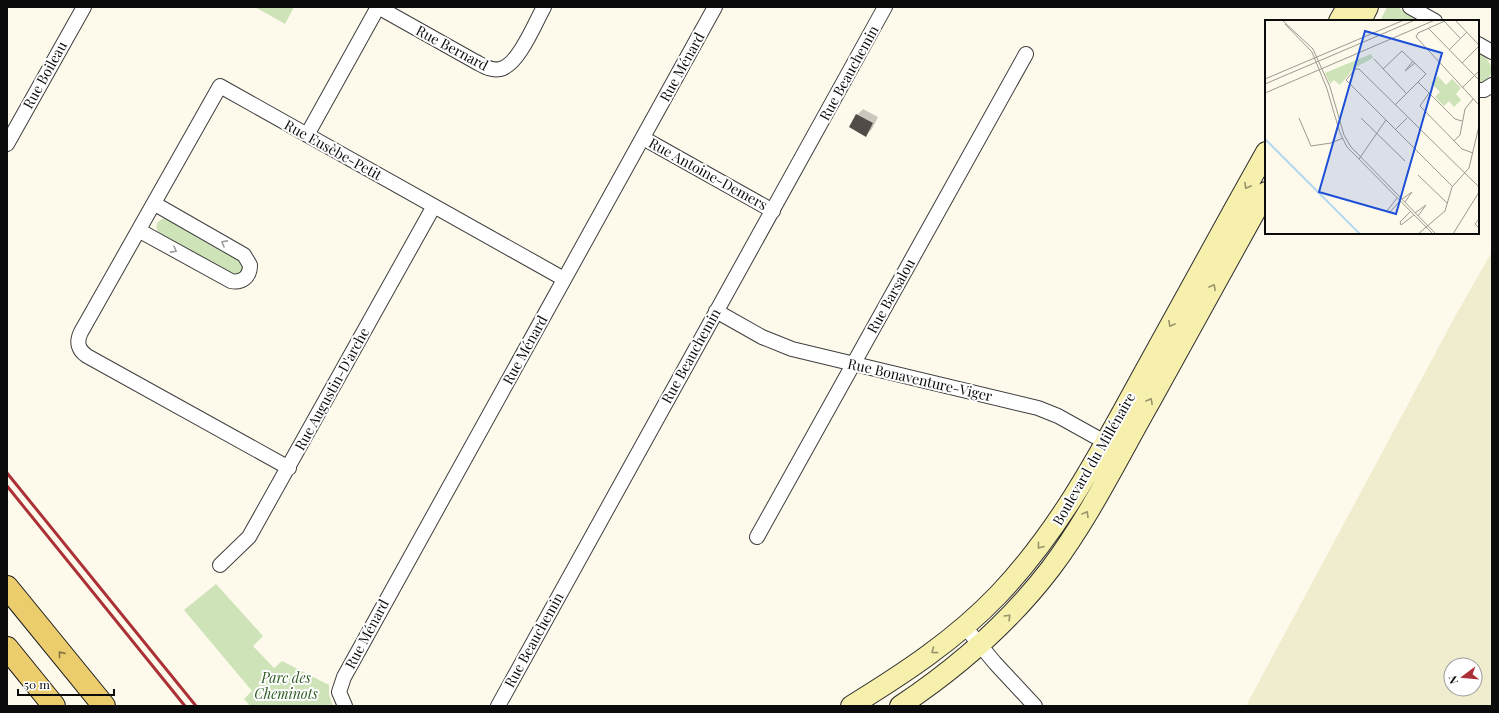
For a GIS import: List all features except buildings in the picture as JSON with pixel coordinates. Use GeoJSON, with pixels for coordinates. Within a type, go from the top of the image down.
{"type":"FeatureCollection","features":[{"type":"Feature","properties":{"kind":"main road"},"geometry":{"type":"LineString","coordinates":[[7,587],[104,706]]}},
{"type":"Feature","properties":{"kind":"main road"},"geometry":{"type":"LineString","coordinates":[[7,648],[54,706]]}},
{"type":"Feature","properties":{"kind":"street","name":"Rue Boileau"},"geometry":{"type":"LineString","coordinates":[[7,144],[84,7]]}},
{"type":"Feature","properties":{"kind":"street","name":"Rue Bernard"},"geometry":{"type":"LineString","coordinates":[[378,7],[476,62],[496,70],[504,68],[514,61],[544,7]]}},
{"type":"Feature","properties":{"kind":"street"},"geometry":{"type":"LineString","coordinates":[[307,135],[378,7]]}},
{"type":"Feature","properties":{"kind":"street","name":"Rue Ménard"},"geometry":{"type":"LineString","coordinates":[[342,701],[340,684],[715,7]]}},
{"type":"Feature","properties":{"kind":"street","name":"Rue Beauchemin"},"geometry":{"type":"LineString","coordinates":[[498,706],[885,7]]}},
{"type":"Feature","properties":{"kind":"street"},"geometry":{"type":"LineString","coordinates":[[1340,20],[1347,7]]}},
{"type":"Feature","properties":{"kind":"street"},"geometry":{"type":"LineString","coordinates":[[1362,20],[1368,7]]}},
{"type":"Feature","properties":{"kind":"street"},"geometry":{"type":"LineString","coordinates":[[1410,7],[1433,20]]}},
{"type":"Feature","properties":{"kind":"street"},"geometry":{"type":"LineString","coordinates":[[1479,45],[1492,52]]}},
{"type":"Feature","properties":{"kind":"street","name":"Rue Barsalou"},"geometry":{"type":"LineString","coordinates":[[757,537],[1026,54]]}},
{"type":"Feature","properties":{"kind":"street"},"geometry":{"type":"LineString","coordinates":[[1479,90],[1484,90],[1492,85]]}},
{"type":"Feature","properties":{"kind":"street","name":"Rue Eusèbe-Petit"},"geometry":{"type":"LineString","coordinates":[[289,468],[87,356],[80,349],[78,339],[80,332],[155,204],[220,86],[564,279]]}},
{"type":"Feature","properties":{"kind":"street","name":"Rue Antoine-Demers"},"geometry":{"type":"LineString","coordinates":[[643,138],[773,211]]}},
{"type":"Feature","properties":{"kind":"street","name":"Boulevard du Millénaire"},"geometry":{"type":"LineString","coordinates":[[900,706],[946,674],[980,645],[1026,599],[1051,567],[1087,514],[1114,447],[1265,154]]}},
{"type":"Feature","properties":{"kind":"street","name":"Boulevard du Millénaire"},"geometry":{"type":"LineString","coordinates":[[852,706],[923,659],[965,627],[1008,585],[1049,535],[1074,498],[1114,447],[1265,194]]}},
{"type":"Feature","properties":{"kind":"street"},"geometry":{"type":"LineString","coordinates":[[140,230],[231,281],[241,281],[248,275],[250,269],[249,262],[244,255],[155,204]]}},
{"type":"Feature","properties":{"kind":"street","name":"Rue Augustin-D'arche"},"geometry":{"type":"LineString","coordinates":[[220,565],[249,537],[289,468],[434,206]]}},
{"type":"Feature","properties":{"kind":"street","name":"Rue Bonaventure-Viger"},"geometry":{"type":"LineString","coordinates":[[716,312],[784,347],[853,365],[1038,408],[1114,447]]}},
{"type":"Feature","properties":{"kind":"street"},"geometry":{"type":"LineString","coordinates":[[965,627],[1035,706]]}},
{"type":"Feature","properties":{"kind":"shaded area"},"geometry":{"type":"Polygon","coordinates":[[[1492,252],[1492,706],[1246,706],[1458,311],[1492,252]]]}},
{"type":"Feature","properties":{"kind":"green space"},"geometry":{"type":"Polygon","coordinates":[[[255,7],[294,7],[285,24],[255,7]]]}},
{"type":"Feature","properties":{"kind":"green space"},"geometry":{"type":"Polygon","coordinates":[[[1387,7],[1397,7],[1420,20],[1380,20],[1387,7]]]}},
{"type":"Feature","properties":{"kind":"green space"},"geometry":{"type":"Polygon","coordinates":[[[1479,53],[1487,60],[1492,69],[1489,77],[1485,81],[1479,83],[1479,53]]]}},
{"type":"Feature","properties":{"kind":"green space"},"geometry":{"type":"Polygon","coordinates":[[[163,219],[168,219],[239,259],[243,266],[242,270],[236,275],[230,274],[160,234],[156,227],[157,223],[163,219]]]}},
{"type":"Feature","properties":{"kind":"green space","name":"Parc des Cheminots"},"geometry":{"type":"Polygon","coordinates":[[[216,584],[263,636],[253,646],[274,668],[282,661],[329,685],[329,695],[333,706],[250,706],[244,699],[252,691],[184,610],[216,584]]]}},
{"type":"Feature","properties":{"kind":"railway"},"geometry":{"type":"LineString","coordinates":[[7,473],[196,706]]}},
{"type":"Feature","properties":{"kind":"railway"},"geometry":{"type":"LineString","coordinates":[[7,486],[185,706]]}}]}
